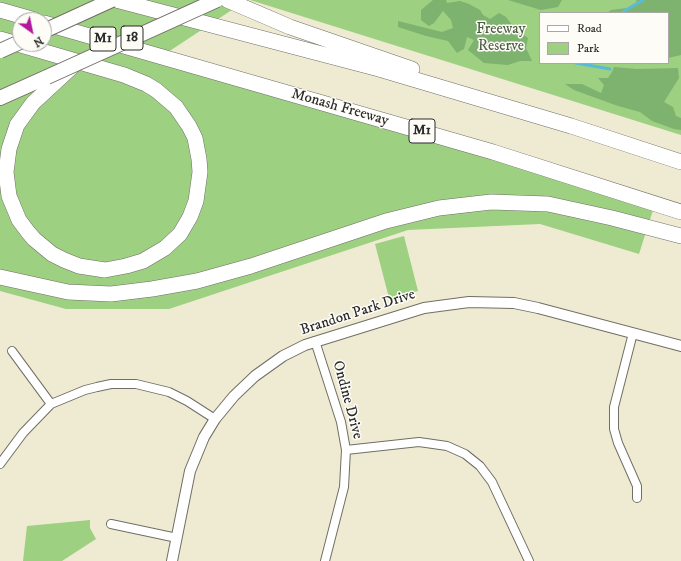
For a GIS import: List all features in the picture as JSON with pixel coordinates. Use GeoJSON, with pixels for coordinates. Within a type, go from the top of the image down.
{"type":"FeatureCollection","features":[{"type":"Feature","properties":{"kind":"highway"},"geometry":{"type":"LineString","coordinates":[[52,27],[112,0]]}},
{"type":"Feature","properties":{"kind":"highway"},"geometry":{"type":"LineString","coordinates":[[116,0],[379,69],[570,126],[681,162]]}},
{"type":"Feature","properties":{"kind":"highway","name":"18"},"geometry":{"type":"LineString","coordinates":[[75,64],[217,0]]}},
{"type":"Feature","properties":{"kind":"highway"},"geometry":{"type":"LineString","coordinates":[[227,0],[290,27],[570,126]]}},
{"type":"Feature","properties":{"kind":"highway"},"geometry":{"type":"LineString","coordinates":[[0,10],[12,13]]}},
{"type":"Feature","properties":{"kind":"highway","name":"Monash Freeway"},"geometry":{"type":"LineString","coordinates":[[52,25],[493,152],[681,212]]}},
{"type":"Feature","properties":{"kind":"highway"},"geometry":{"type":"LineString","coordinates":[[0,39],[124,75],[156,90],[183,115],[195,138],[199,159],[200,181],[196,201],[190,217],[180,234],[165,248],[143,261],[105,270],[79,266],[52,254],[34,239],[19,220],[9,196],[6,172],[11,140],[17,125],[52,78]]}},
{"type":"Feature","properties":{"kind":"highway"},"geometry":{"type":"LineString","coordinates":[[0,51],[12,46]]}},
{"type":"Feature","properties":{"kind":"highway"},"geometry":{"type":"LineString","coordinates":[[0,98],[52,78],[75,64]]}},
{"type":"Feature","properties":{"kind":"highway"},"geometry":{"type":"LineString","coordinates":[[0,277],[68,292],[111,294],[152,289],[197,281],[251,266],[386,221],[439,208],[491,202],[548,204],[612,218],[681,236]]}},
{"type":"Feature","properties":{"kind":"street","name":"Brandon Park Drive"},"geometry":{"type":"LineString","coordinates":[[172,561],[187,483],[193,462],[204,437],[215,419],[234,396],[255,376],[283,356],[315,341],[424,308],[469,302],[497,302],[526,306],[681,346]]}},
{"type":"Feature","properties":{"kind":"street"},"geometry":{"type":"LineString","coordinates":[[633,333],[614,407],[614,429],[618,443],[637,486],[637,498]]}},
{"type":"Feature","properties":{"kind":"street","name":"Ondine Drive"},"geometry":{"type":"LineString","coordinates":[[315,341],[341,422],[346,450],[344,487],[325,561]]}},
{"type":"Feature","properties":{"kind":"street"},"geometry":{"type":"LineString","coordinates":[[12,351],[51,404]]}},
{"type":"Feature","properties":{"kind":"street"},"geometry":{"type":"LineString","coordinates":[[0,464],[23,433],[51,404],[85,390],[111,384],[136,384],[168,392],[179,396],[215,419]]}},
{"type":"Feature","properties":{"kind":"street"},"geometry":{"type":"LineString","coordinates":[[346,450],[419,442],[447,446],[465,454],[480,466],[492,482],[529,561]]}},
{"type":"Feature","properties":{"kind":"street"},"geometry":{"type":"LineString","coordinates":[[111,524],[177,538]]}},
{"type":"Feature","properties":{"kind":"green space"},"geometry":{"type":"Polygon","coordinates":[[[0,0],[247,0],[162,56],[655,204],[639,254],[540,224],[408,230],[169,309],[66,309],[0,291],[0,0]]]}},
{"type":"Feature","properties":{"kind":"green space","name":"Freeway Reserve"},"geometry":{"type":"Polygon","coordinates":[[[250,0],[681,0],[681,135],[250,0]]]}},
{"type":"Feature","properties":{"kind":"green space"},"geometry":{"type":"Polygon","coordinates":[[[433,0],[446,0],[447,3],[460,1],[469,4],[480,10],[483,15],[490,19],[499,13],[506,17],[513,26],[514,34],[521,33],[528,38],[526,48],[532,61],[520,61],[508,65],[484,63],[468,50],[474,40],[467,37],[464,49],[457,53],[448,41],[398,27],[398,21],[442,32],[453,28],[451,20],[443,11],[434,23],[429,26],[421,20],[421,10],[433,0]]]}},
{"type":"Feature","properties":{"kind":"green space"},"geometry":{"type":"Polygon","coordinates":[[[508,0],[562,0],[558,7],[541,10],[508,0]]]}},
{"type":"Feature","properties":{"kind":"green space"},"geometry":{"type":"Polygon","coordinates":[[[636,0],[681,0],[681,55],[669,58],[669,12],[608,12],[611,10],[627,8],[637,3],[636,0]]]}},
{"type":"Feature","properties":{"kind":"green space"},"geometry":{"type":"Polygon","coordinates":[[[614,67],[637,69],[678,68],[679,78],[664,102],[673,107],[676,116],[681,118],[681,130],[652,121],[640,112],[618,106],[574,90],[565,84],[582,84],[601,93],[604,85],[598,78],[608,78],[614,67]]]}},
{"type":"Feature","properties":{"kind":"green space"},"geometry":{"type":"Polygon","coordinates":[[[404,236],[418,291],[389,298],[375,244],[404,236]]]}},
{"type":"Feature","properties":{"kind":"green space"},"geometry":{"type":"Polygon","coordinates":[[[90,520],[90,528],[96,539],[62,561],[23,561],[27,526],[90,520]]]}},
{"type":"Feature","properties":{"kind":"waterway"},"geometry":{"type":"LineString","coordinates":[[623,12],[643,0]]}},
{"type":"Feature","properties":{"kind":"waterway"},"geometry":{"type":"LineString","coordinates":[[582,64],[610,69]]}}]}
